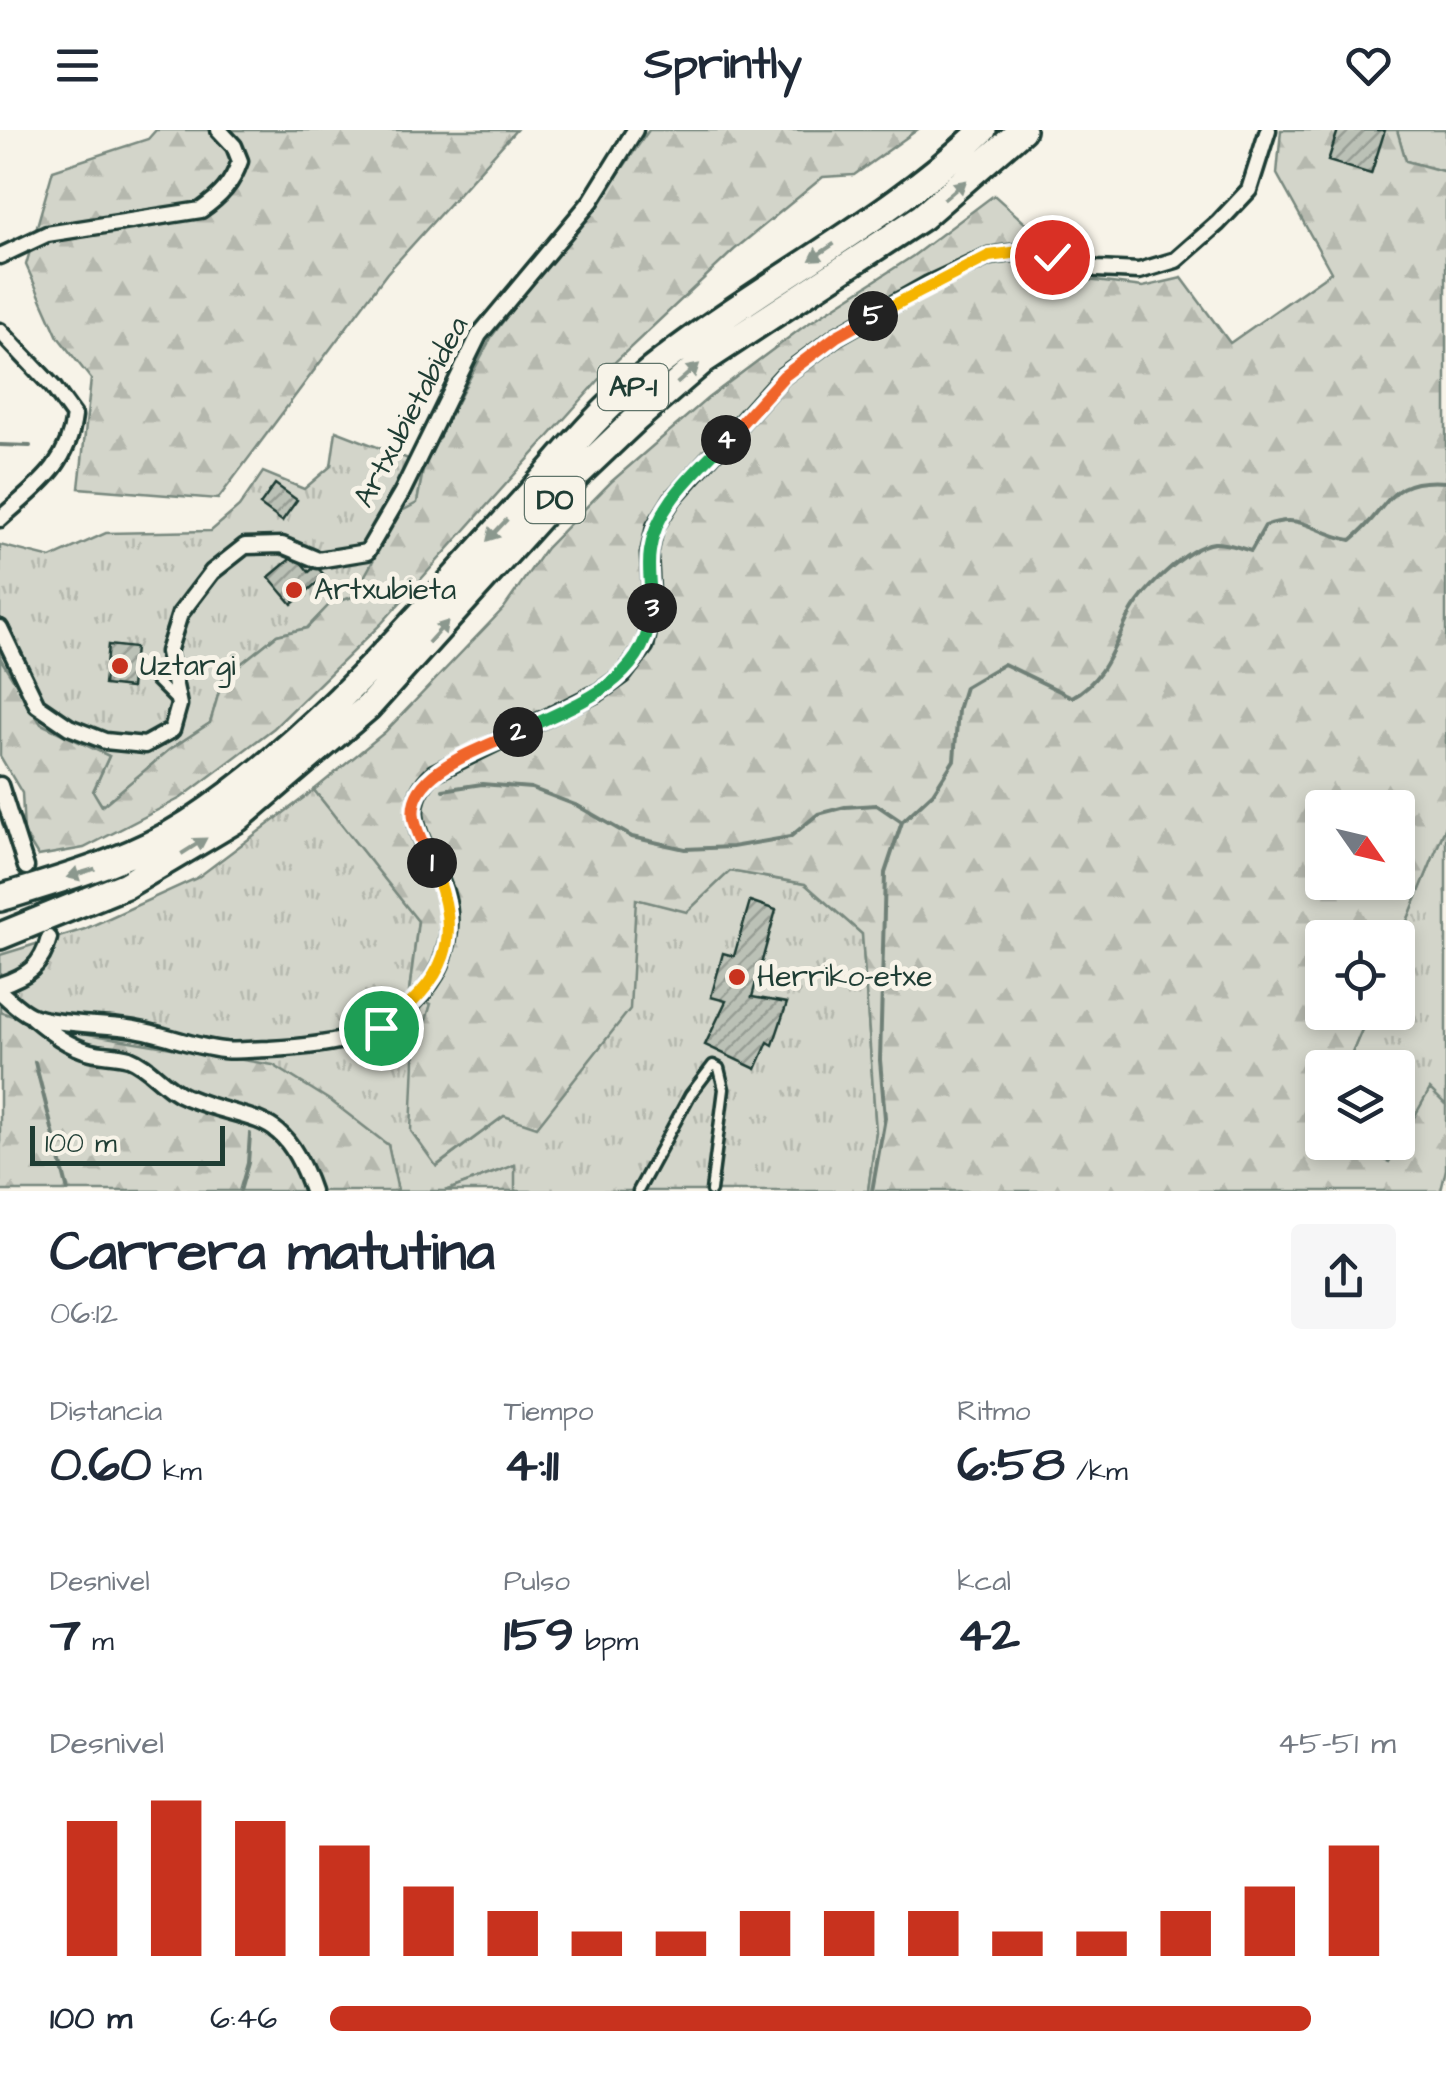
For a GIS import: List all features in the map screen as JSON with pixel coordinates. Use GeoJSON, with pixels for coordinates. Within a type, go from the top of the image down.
{"type":"FeatureCollection","features":[{"type":"Feature","properties":{"kind":"highway","name":"AP-1"},"geometry":{"type":"LineString","coordinates":[[0,898],[102,867],[186,824],[257,772],[335,705],[612,404],[689,341],[902,198],[983,130]]}},
{"type":"Feature","properties":{"kind":"highway","name":"DO"},"geometry":{"type":"LineString","coordinates":[[109,893],[237,819],[326,746],[368,708],[579,473],[704,360],[922,217],[1022,130]]}},
{"type":"Feature","properties":{"kind":"highway"},"geometry":{"type":"LineString","coordinates":[[0,921],[109,893]]}},
{"type":"Feature","properties":{"kind":"highway"},"geometry":{"type":"LineString","coordinates":[[0,936],[109,893]]}},
{"type":"Feature","properties":{"kind":"street"},"geometry":{"type":"LineString","coordinates":[[0,256],[47,234],[201,210],[220,197],[234,179],[240,161],[234,146],[220,130]]}},
{"type":"Feature","properties":{"kind":"street","name":"Artxubietabidea"},"geometry":{"type":"LineString","coordinates":[[179,705],[168,652],[180,614],[212,572],[245,546],[282,545],[318,560],[367,552],[402,492],[478,335],[590,200],[636,130]]}},
{"type":"Feature","properties":{"kind":"street"},"geometry":{"type":"LineString","coordinates":[[31,1016],[133,1028],[225,1051],[346,1041],[381,1028],[410,1006],[431,982],[443,957],[450,926],[446,896],[413,815],[419,787],[434,773],[599,692],[623,675],[645,646],[652,613],[649,554],[655,527],[672,498],[784,376],[837,336],[929,284],[989,256],[1019,252],[1098,269],[1139,271],[1176,260],[1218,224],[1249,190],[1268,130]]}},
{"type":"Feature","properties":{"kind":"street"},"geometry":{"type":"LineString","coordinates":[[0,331],[53,387],[74,416],[71,440],[56,468],[0,519]]}},
{"type":"Feature","properties":{"kind":"street"},"geometry":{"type":"LineString","coordinates":[[0,628],[37,705],[69,727],[105,741],[145,745],[172,730],[179,705]]}},
{"type":"Feature","properties":{"kind":"street"},"geometry":{"type":"LineString","coordinates":[[0,785],[4,810],[26,867]]}},
{"type":"Feature","properties":{"kind":"street"},"geometry":{"type":"LineString","coordinates":[[50,938],[44,960],[23,977],[0,988],[53,1034],[87,1051],[130,1058],[180,1096],[240,1112],[273,1126],[299,1154],[312,1191]]}},
{"type":"Feature","properties":{"kind":"lane"},"geometry":{"type":"LineString","coordinates":[[145,670],[179,705]]}},
{"type":"Feature","properties":{"kind":"lane"},"geometry":{"type":"LineString","coordinates":[[638,1191],[690,1095],[713,1065],[719,1068],[724,1089],[711,1191]]}},
{"type":"Feature","properties":{"kind":"green space"},"geometry":{"type":"Polygon","coordinates":[[[156,130],[516,130],[387,273],[218,499],[79,488],[91,379],[58,337],[26,265],[53,170],[148,139],[156,130]]]}},
{"type":"Feature","properties":{"kind":"green space"},"geometry":{"type":"Polygon","coordinates":[[[649,130],[917,130],[854,175],[823,177],[734,250],[616,361],[381,624],[274,728],[181,798],[84,848],[38,856],[24,833],[22,793],[0,756],[0,658],[41,724],[109,756],[93,791],[102,806],[169,750],[210,723],[223,678],[277,635],[307,628],[330,604],[353,597],[400,512],[417,503],[424,465],[492,336],[593,211],[649,130]]]}},
{"type":"Feature","properties":{"kind":"green space"},"geometry":{"type":"Polygon","coordinates":[[[1281,130],[1397,130],[1406,161],[1446,172],[1446,826],[1407,920],[1305,920],[1305,1030],[1362,1030],[1353,1050],[1305,1050],[1305,1160],[1415,1160],[1415,1116],[1430,1089],[1446,1105],[1446,1169],[1441,1191],[868,1191],[876,1132],[862,934],[805,884],[730,871],[687,912],[636,899],[630,1009],[537,1127],[504,1116],[436,1166],[411,1131],[414,1060],[431,1004],[409,993],[418,921],[314,790],[385,732],[504,608],[546,548],[611,482],[708,398],[994,195],[1088,280],[1143,287],[1182,278],[1230,343],[1331,272],[1277,174],[1281,130]]]}},
{"type":"Feature","properties":{"kind":"green space"},"geometry":{"type":"Polygon","coordinates":[[[1397,130],[1446,130],[1446,172],[1406,161],[1397,130]]]}},
{"type":"Feature","properties":{"kind":"green space"},"geometry":{"type":"Polygon","coordinates":[[[336,431],[424,465],[417,503],[353,597],[330,604],[307,628],[277,635],[223,678],[210,723],[169,750],[103,807],[93,792],[109,756],[41,724],[0,658],[0,545],[51,558],[106,533],[211,531],[239,507],[263,472],[304,489],[331,466],[336,431]]]}},
{"type":"Feature","properties":{"kind":"green space"},"geometry":{"type":"Polygon","coordinates":[[[314,790],[418,921],[409,992],[431,1004],[414,1060],[437,1166],[504,1116],[636,899],[687,911],[730,871],[805,884],[862,934],[876,1132],[868,1191],[515,1191],[514,1165],[445,1191],[398,1191],[388,1144],[0,1012],[0,955],[85,929],[197,878],[314,790]]]}},
{"type":"Feature","properties":{"kind":"green space"},"geometry":{"type":"Polygon","coordinates":[[[1446,826],[1446,1105],[1430,1090],[1415,1117],[1415,1050],[1353,1050],[1362,1030],[1415,1030],[1415,920],[1407,920],[1446,826]]]}},
{"type":"Feature","properties":{"kind":"green space"},"geometry":{"type":"Polygon","coordinates":[[[0,1012],[52,1028],[273,1065],[331,1101],[388,1145],[398,1191],[0,1191],[0,1012]]]}},
{"type":"Feature","properties":{"kind":"green space"},"geometry":{"type":"Polygon","coordinates":[[[515,1165],[515,1191],[445,1191],[515,1165]]]}},
{"type":"Feature","properties":{"kind":"building"},"geometry":{"type":"Polygon","coordinates":[[[1338,130],[1385,130],[1371,174],[1328,161],[1338,130]]]}},
{"type":"Feature","properties":{"kind":"building"},"geometry":{"type":"Polygon","coordinates":[[[275,484],[297,500],[282,521],[260,505],[275,484]]]}},
{"type":"Feature","properties":{"kind":"building","name":"Artxubieta"},"geometry":{"type":"Polygon","coordinates":[[[295,555],[309,572],[316,566],[325,576],[292,604],[269,577],[295,555]]]}},
{"type":"Feature","properties":{"kind":"building","name":"Uztargi"},"geometry":{"type":"Polygon","coordinates":[[[108,645],[135,648],[131,688],[104,685],[108,645]]]}},
{"type":"Feature","properties":{"kind":"building","name":"Herriko-etxe"},"geometry":{"type":"Polygon","coordinates":[[[750,901],[776,910],[752,997],[787,1003],[773,1045],[768,1042],[756,1069],[705,1045],[726,1001],[711,997],[723,953],[734,956],[750,901]]]}},
{"type":"Feature","properties":{"kind":"waterway"},"geometry":{"type":"LineString","coordinates":[[0,445],[30,446]]}},
{"type":"Feature","properties":{"kind":"waterway"},"geometry":{"type":"LineString","coordinates":[[872,1191],[885,1118],[880,1060],[885,873],[902,822],[933,793],[954,760],[958,710],[965,687],[1004,664],[1072,697],[1100,672],[1143,596],[1190,553],[1214,543],[1251,551],[1265,526],[1289,521],[1351,540],[1400,489],[1411,484],[1446,482]]}},
{"type":"Feature","properties":{"kind":"waterway"},"geometry":{"type":"LineString","coordinates":[[443,790],[482,784],[531,788],[578,806],[632,837],[685,849],[732,847],[790,837],[818,814],[845,807],[877,805],[902,822]]}},
{"type":"Feature","properties":{"kind":"waterway"},"geometry":{"type":"LineString","coordinates":[[35,1062],[68,1191]]}},
{"type":"Feature","properties":{"kind":"waterway"},"geometry":{"type":"LineString","coordinates":[[240,1191],[248,1163],[250,1134]]}},
{"type":"Feature","properties":{"kind":"place","name":"Artxubieta"},"geometry":{"type":"Point","coordinates":[294,590]}},
{"type":"Feature","properties":{"kind":"place","name":"Uztargi"},"geometry":{"type":"Point","coordinates":[120,666]}},
{"type":"Feature","properties":{"kind":"place","name":"Herriko-etxe"},"geometry":{"type":"Point","coordinates":[737,977]}},
{"type":"Feature","properties":{"kind":"route"},"geometry":{"type":"LineString","coordinates":[[381,1028],[410,1006],[431,982],[443,957],[450,926],[446,896],[413,815],[419,787],[434,773],[599,692],[623,675],[645,646],[652,613],[649,554],[655,527],[672,498],[784,376],[837,336],[929,284],[989,256],[1019,252],[1052,257]]}}]}
